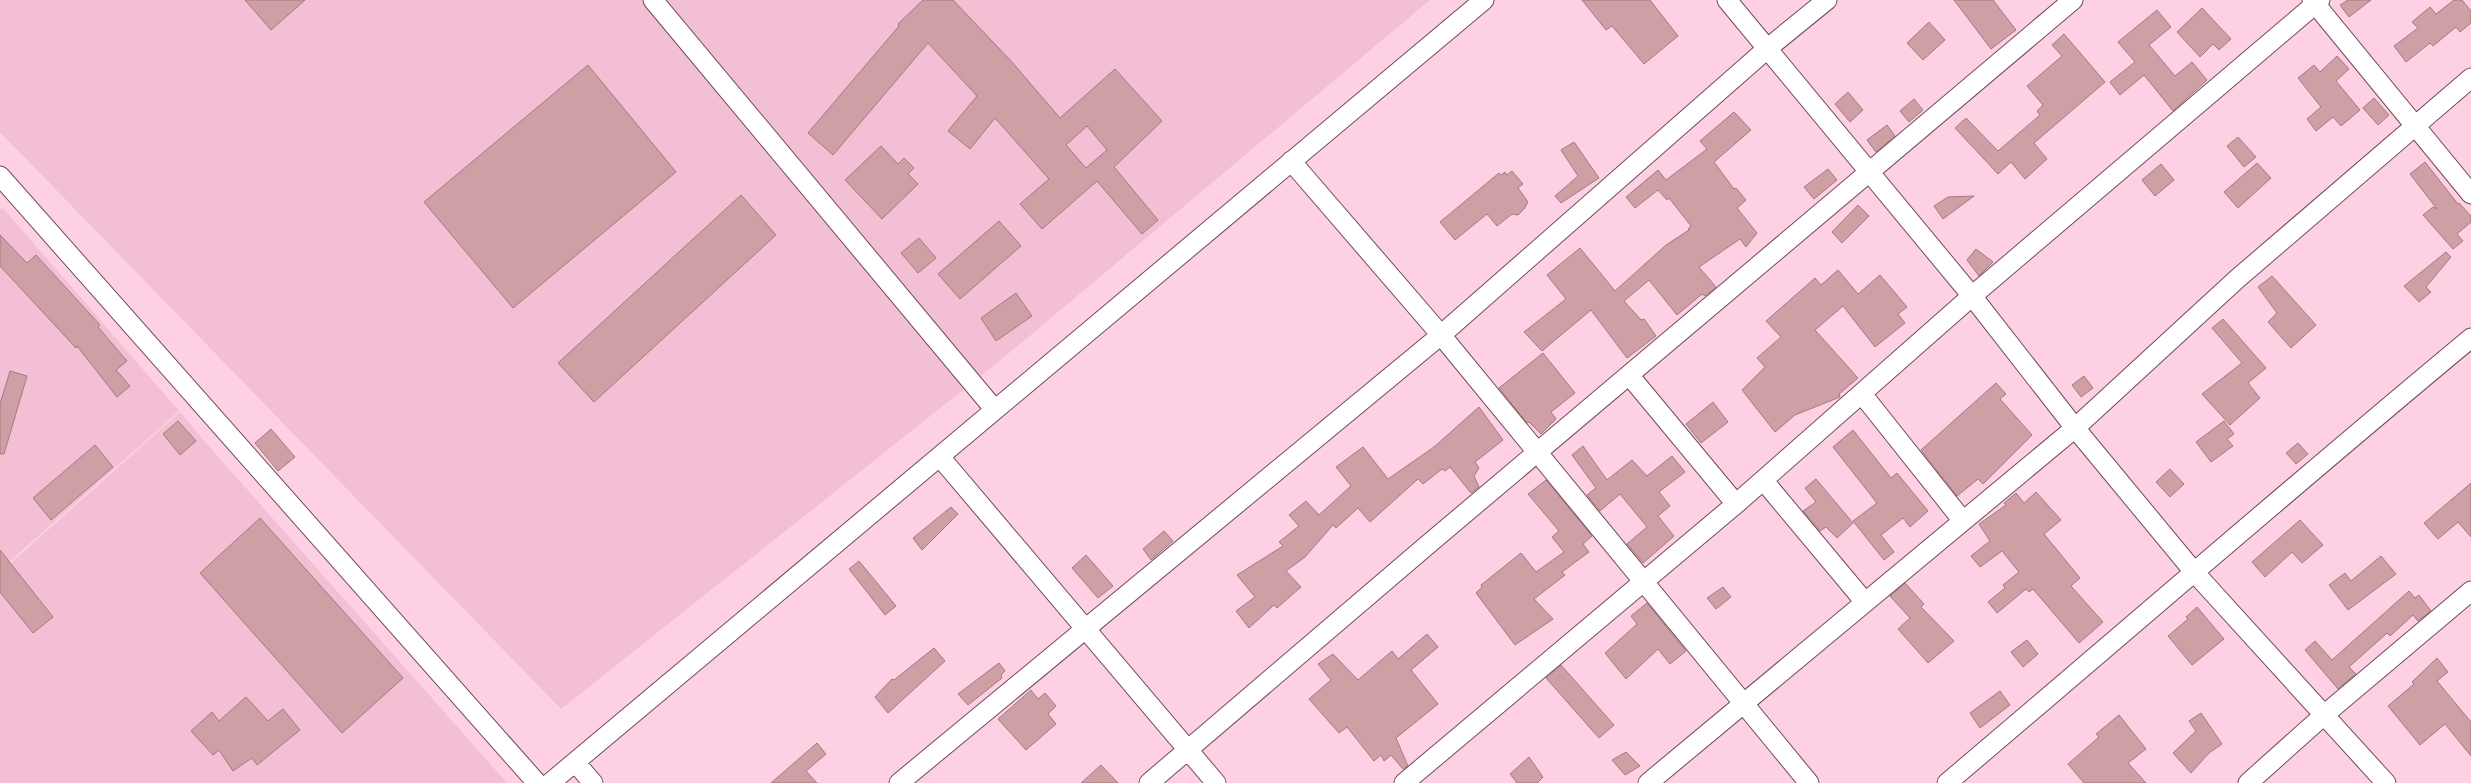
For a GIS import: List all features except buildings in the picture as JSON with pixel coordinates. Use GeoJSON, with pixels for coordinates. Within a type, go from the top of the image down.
{"type":"FeatureCollection","features":[{"type":"Feature","properties":{"kind":"street"},"geometry":{"type":"LineString","coordinates":[[653,0],[995,410]]}},
{"type":"Feature","properties":{"kind":"street"},"geometry":{"type":"LineString","coordinates":[[550,783],[1484,0]]}},
{"type":"Feature","properties":{"kind":"street"},"geometry":{"type":"LineString","coordinates":[[1727,0],[1972,296],[2074,428],[2195,573],[2386,783]]}},
{"type":"Feature","properties":{"kind":"street"},"geometry":{"type":"LineString","coordinates":[[899,783],[1086,630],[1441,335],[1768,48],[1827,0]]}},
{"type":"Feature","properties":{"kind":"street"},"geometry":{"type":"LineString","coordinates":[[1149,783],[2073,0]]}},
{"type":"Feature","properties":{"kind":"street"},"geometry":{"type":"LineString","coordinates":[[1404,783],[1736,504],[1972,296],[2203,102],[2316,1],[2471,194]]}},
{"type":"Feature","properties":{"kind":"street"},"geometry":{"type":"LineString","coordinates":[[1648,783],[1864,601],[1962,522],[2074,428],[2237,279],[2471,78]]}},
{"type":"Feature","properties":{"kind":"street"},"geometry":{"type":"LineString","coordinates":[[1291,161],[1441,335],[1537,453],[1644,580],[1809,783]]}},
{"type":"Feature","properties":{"kind":"street"},"geometry":{"type":"LineString","coordinates":[[0,176],[537,783]]}},
{"type":"Feature","properties":{"kind":"street"},"geometry":{"type":"LineString","coordinates":[[1947,783],[2195,573],[2301,479],[2471,338]]}},
{"type":"Feature","properties":{"kind":"street"},"geometry":{"type":"LineString","coordinates":[[1629,375],[1736,504]]}},
{"type":"Feature","properties":{"kind":"street"},"geometry":{"type":"LineString","coordinates":[[1862,394],[1962,522]]}},
{"type":"Feature","properties":{"kind":"street"},"geometry":{"type":"LineString","coordinates":[[940,456],[1216,783]]}},
{"type":"Feature","properties":{"kind":"street"},"geometry":{"type":"LineString","coordinates":[[1763,480],[1864,601]]}},
{"type":"Feature","properties":{"kind":"street"},"geometry":{"type":"LineString","coordinates":[[2248,783],[2324,715],[2471,591]]}},
{"type":"Feature","properties":{"kind":"street"},"geometry":{"type":"LineString","coordinates":[[575,762],[593,783]]}},
{"type":"Feature","properties":{"kind":"shaded area"},"geometry":{"type":"Polygon","coordinates":[[[0,0],[1430,0],[1002,359],[561,709],[0,132],[0,0]]]}},
{"type":"Feature","properties":{"kind":"shaded area"},"geometry":{"type":"Polygon","coordinates":[[[3,208],[179,411],[0,570],[0,210],[3,208]]]}},
{"type":"Feature","properties":{"kind":"shaded area"},"geometry":{"type":"Polygon","coordinates":[[[180,412],[507,783],[0,783],[0,573],[180,412]]]}}]}
